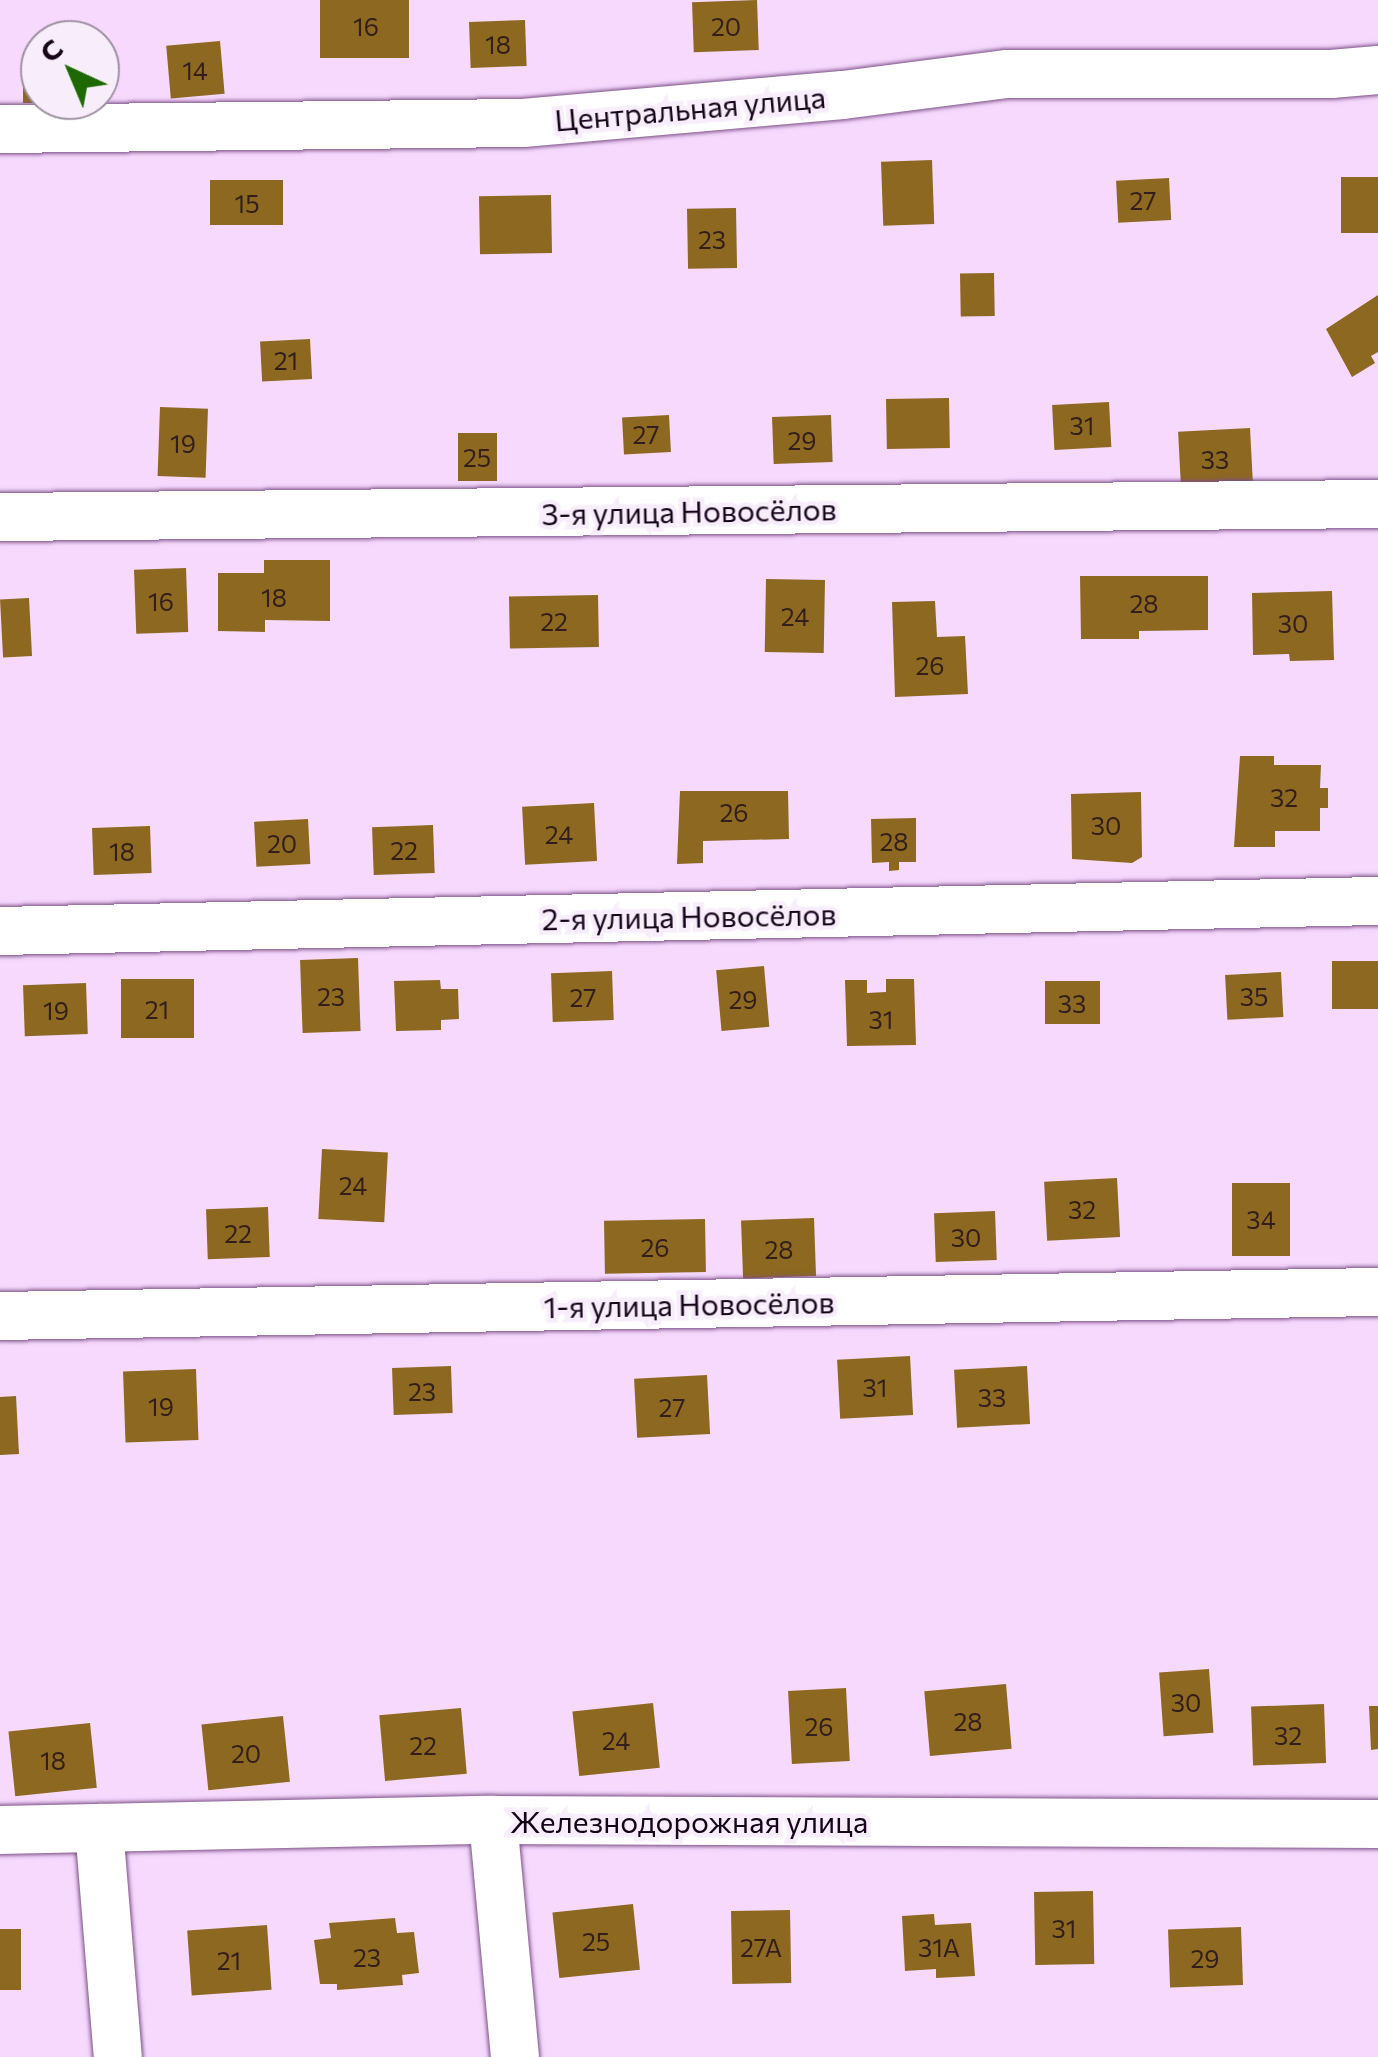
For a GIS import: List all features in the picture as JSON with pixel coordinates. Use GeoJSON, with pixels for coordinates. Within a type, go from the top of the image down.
{"type":"FeatureCollection","features":[{"type":"Feature","properties":{"kind":"street","name":"Центральная улица"},"geometry":{"type":"LineString","coordinates":[[0,129],[524,123],[843,95],[1008,74],[1332,74],[1378,70]]}},
{"type":"Feature","properties":{"kind":"street","name":"3-я улица Новосёлов"},"geometry":{"type":"LineString","coordinates":[[0,517],[1378,504]]}},
{"type":"Feature","properties":{"kind":"street","name":"2-я улица Новосёлов"},"geometry":{"type":"LineString","coordinates":[[0,931],[1378,901]]}},
{"type":"Feature","properties":{"kind":"street","name":"1-я улица Новосёлов"},"geometry":{"type":"LineString","coordinates":[[0,1316],[1378,1292]]}},
{"type":"Feature","properties":{"kind":"street","name":"Железнодорожная улица"},"geometry":{"type":"LineString","coordinates":[[0,1830],[493,1820],[1378,1824]]}},
{"type":"Feature","properties":{"kind":"street"},"geometry":{"type":"LineString","coordinates":[[493,1820],[515,2057]]}},
{"type":"Feature","properties":{"kind":"street"},"geometry":{"type":"LineString","coordinates":[[99,1828],[118,2057]]}},
{"type":"Feature","properties":{"kind":"building"},"geometry":{"type":"Polygon","coordinates":[[[320,0],[409,0],[409,58],[320,58],[320,0]]]}},
{"type":"Feature","properties":{"kind":"building"},"geometry":{"type":"Polygon","coordinates":[[[757,0],[759,50],[694,52],[692,2],[757,0]]]}},
{"type":"Feature","properties":{"kind":"building"},"geometry":{"type":"Polygon","coordinates":[[[525,20],[527,66],[471,68],[469,22],[525,20]]]}},
{"type":"Feature","properties":{"kind":"building"},"geometry":{"type":"Polygon","coordinates":[[[220,41],[225,94],[171,99],[166,46],[220,41]]]}},
{"type":"Feature","properties":{"kind":"building"},"geometry":{"type":"Polygon","coordinates":[[[932,160],[934,224],[883,226],[881,162],[932,160]]]}},
{"type":"Feature","properties":{"kind":"building"},"geometry":{"type":"Polygon","coordinates":[[[1341,177],[1378,177],[1378,233],[1341,233],[1341,177]]]}},
{"type":"Feature","properties":{"kind":"building"},"geometry":{"type":"Polygon","coordinates":[[[1169,178],[1171,220],[1118,223],[1116,181],[1169,178]]]}},
{"type":"Feature","properties":{"kind":"building"},"geometry":{"type":"Polygon","coordinates":[[[210,180],[283,180],[283,225],[210,225],[210,180]]]}},
{"type":"Feature","properties":{"kind":"building"},"geometry":{"type":"Polygon","coordinates":[[[551,195],[552,253],[480,254],[479,196],[551,195]]]}},
{"type":"Feature","properties":{"kind":"building"},"geometry":{"type":"Polygon","coordinates":[[[736,208],[737,268],[688,269],[687,209],[736,208]]]}},
{"type":"Feature","properties":{"kind":"building"},"geometry":{"type":"Polygon","coordinates":[[[994,273],[995,316],[961,317],[960,274],[994,273]]]}},
{"type":"Feature","properties":{"kind":"building"},"geometry":{"type":"Polygon","coordinates":[[[1378,295],[1378,352],[1371,356],[1375,363],[1352,377],[1326,329],[1378,295]]]}},
{"type":"Feature","properties":{"kind":"building"},"geometry":{"type":"Polygon","coordinates":[[[310,339],[312,379],[262,382],[260,342],[310,339]]]}},
{"type":"Feature","properties":{"kind":"building"},"geometry":{"type":"Polygon","coordinates":[[[949,398],[950,448],[887,449],[886,399],[949,398]]]}},
{"type":"Feature","properties":{"kind":"building"},"geometry":{"type":"Polygon","coordinates":[[[1109,402],[1111,447],[1054,450],[1052,405],[1109,402]]]}},
{"type":"Feature","properties":{"kind":"building"},"geometry":{"type":"Polygon","coordinates":[[[160,407],[208,409],[206,478],[158,476],[160,407]]]}},
{"type":"Feature","properties":{"kind":"building"},"geometry":{"type":"Polygon","coordinates":[[[669,415],[671,452],[624,454],[622,417],[669,415]]]}},
{"type":"Feature","properties":{"kind":"building"},"geometry":{"type":"Polygon","coordinates":[[[831,415],[833,462],[774,464],[772,417],[831,415]]]}},
{"type":"Feature","properties":{"kind":"building"},"geometry":{"type":"Polygon","coordinates":[[[1250,428],[1253,486],[1181,490],[1178,432],[1250,428]]]}},
{"type":"Feature","properties":{"kind":"building"},"geometry":{"type":"Polygon","coordinates":[[[458,433],[497,433],[497,481],[458,481],[458,433]]]}},
{"type":"Feature","properties":{"kind":"building"},"geometry":{"type":"Polygon","coordinates":[[[264,560],[330,560],[330,621],[265,620],[265,632],[218,631],[218,573],[264,573],[264,560]]]}},
{"type":"Feature","properties":{"kind":"building"},"geometry":{"type":"Polygon","coordinates":[[[186,568],[188,632],[136,634],[134,570],[186,568]]]}},
{"type":"Feature","properties":{"kind":"building"},"geometry":{"type":"Polygon","coordinates":[[[1080,576],[1208,576],[1208,630],[1139,631],[1139,639],[1081,639],[1080,576]]]}},
{"type":"Feature","properties":{"kind":"building"},"geometry":{"type":"Polygon","coordinates":[[[766,579],[825,580],[824,653],[765,652],[766,579]]]}},
{"type":"Feature","properties":{"kind":"building"},"geometry":{"type":"Polygon","coordinates":[[[1332,591],[1334,660],[1290,661],[1289,654],[1253,655],[1252,593],[1332,591]]]}},
{"type":"Feature","properties":{"kind":"building"},"geometry":{"type":"Polygon","coordinates":[[[598,595],[599,647],[510,649],[509,597],[598,595]]]}},
{"type":"Feature","properties":{"kind":"building"},"geometry":{"type":"Polygon","coordinates":[[[29,598],[32,656],[3,657],[0,600],[29,598]]]}},
{"type":"Feature","properties":{"kind":"building"},"geometry":{"type":"Polygon","coordinates":[[[935,601],[937,637],[965,636],[968,694],[895,697],[892,602],[935,601]]]}},
{"type":"Feature","properties":{"kind":"building"},"geometry":{"type":"Polygon","coordinates":[[[1240,756],[1274,756],[1274,765],[1321,765],[1320,788],[1328,788],[1328,808],[1320,808],[1320,831],[1275,831],[1275,847],[1234,847],[1240,756]]]}},
{"type":"Feature","properties":{"kind":"building"},"geometry":{"type":"Polygon","coordinates":[[[680,791],[788,791],[789,839],[703,841],[703,863],[677,864],[680,791]]]}},
{"type":"Feature","properties":{"kind":"building"},"geometry":{"type":"Polygon","coordinates":[[[1141,792],[1142,857],[1132,863],[1072,859],[1071,794],[1141,792]]]}},
{"type":"Feature","properties":{"kind":"building"},"geometry":{"type":"Polygon","coordinates":[[[594,803],[597,861],[525,865],[522,807],[594,803]]]}},
{"type":"Feature","properties":{"kind":"building"},"geometry":{"type":"Polygon","coordinates":[[[916,818],[916,862],[899,862],[899,870],[889,871],[889,862],[872,863],[871,819],[916,818]]]}},
{"type":"Feature","properties":{"kind":"building"},"geometry":{"type":"Polygon","coordinates":[[[308,819],[310,864],[256,867],[254,822],[308,819]]]}},
{"type":"Feature","properties":{"kind":"building"},"geometry":{"type":"Polygon","coordinates":[[[433,825],[435,873],[374,875],[372,827],[433,825]]]}},
{"type":"Feature","properties":{"kind":"building"},"geometry":{"type":"Polygon","coordinates":[[[150,826],[152,873],[94,875],[92,828],[150,826]]]}},
{"type":"Feature","properties":{"kind":"building"},"geometry":{"type":"Polygon","coordinates":[[[358,958],[361,1031],[303,1033],[300,960],[358,958]]]}},
{"type":"Feature","properties":{"kind":"building"},"geometry":{"type":"Polygon","coordinates":[[[1332,961],[1378,961],[1378,1009],[1332,1009],[1332,961]]]}},
{"type":"Feature","properties":{"kind":"building"},"geometry":{"type":"Polygon","coordinates":[[[764,966],[769,1027],[721,1031],[716,970],[764,966]]]}},
{"type":"Feature","properties":{"kind":"building"},"geometry":{"type":"Polygon","coordinates":[[[612,971],[614,1020],[553,1022],[551,973],[612,971]]]}},
{"type":"Feature","properties":{"kind":"building"},"geometry":{"type":"Polygon","coordinates":[[[1281,972],[1283,1017],[1227,1020],[1225,975],[1281,972]]]}},
{"type":"Feature","properties":{"kind":"building"},"geometry":{"type":"Polygon","coordinates":[[[121,979],[194,979],[194,1038],[121,1038],[121,979]]]}},
{"type":"Feature","properties":{"kind":"building"},"geometry":{"type":"Polygon","coordinates":[[[886,979],[914,979],[916,1045],[847,1046],[845,980],[867,980],[867,993],[886,992],[886,979]]]}},
{"type":"Feature","properties":{"kind":"building"},"geometry":{"type":"Polygon","coordinates":[[[440,980],[441,989],[458,989],[459,1019],[441,1020],[441,1030],[396,1031],[394,981],[440,980]]]}},
{"type":"Feature","properties":{"kind":"building"},"geometry":{"type":"Polygon","coordinates":[[[1045,981],[1100,981],[1100,1024],[1045,1024],[1045,981]]]}},
{"type":"Feature","properties":{"kind":"building"},"geometry":{"type":"Polygon","coordinates":[[[86,983],[88,1034],[25,1036],[23,985],[86,983]]]}},
{"type":"Feature","properties":{"kind":"building"},"geometry":{"type":"Polygon","coordinates":[[[322,1149],[388,1152],[384,1222],[318,1219],[322,1149]]]}},
{"type":"Feature","properties":{"kind":"building"},"geometry":{"type":"Polygon","coordinates":[[[1117,1178],[1120,1237],[1047,1241],[1044,1182],[1117,1178]]]}},
{"type":"Feature","properties":{"kind":"building"},"geometry":{"type":"Polygon","coordinates":[[[1232,1183],[1290,1183],[1290,1256],[1232,1256],[1232,1183]]]}},
{"type":"Feature","properties":{"kind":"building"},"geometry":{"type":"Polygon","coordinates":[[[268,1207],[270,1257],[208,1259],[206,1209],[268,1207]]]}},
{"type":"Feature","properties":{"kind":"building"},"geometry":{"type":"Polygon","coordinates":[[[995,1211],[997,1260],[936,1262],[934,1213],[995,1211]]]}},
{"type":"Feature","properties":{"kind":"building"},"geometry":{"type":"Polygon","coordinates":[[[814,1218],[816,1276],[743,1279],[741,1221],[814,1218]]]}},
{"type":"Feature","properties":{"kind":"building"},"geometry":{"type":"Polygon","coordinates":[[[705,1219],[706,1272],[605,1274],[604,1221],[705,1219]]]}},
{"type":"Feature","properties":{"kind":"building"},"geometry":{"type":"Polygon","coordinates":[[[910,1356],[913,1415],[840,1419],[837,1360],[910,1356]]]}},
{"type":"Feature","properties":{"kind":"building"},"geometry":{"type":"Polygon","coordinates":[[[451,1366],[453,1413],[394,1415],[392,1368],[451,1366]]]}},
{"type":"Feature","properties":{"kind":"building"},"geometry":{"type":"Polygon","coordinates":[[[1027,1366],[1030,1424],[957,1428],[954,1370],[1027,1366]]]}},
{"type":"Feature","properties":{"kind":"building"},"geometry":{"type":"Polygon","coordinates":[[[196,1369],[198,1440],[126,1443],[123,1372],[196,1369]]]}},
{"type":"Feature","properties":{"kind":"building"},"geometry":{"type":"Polygon","coordinates":[[[707,1375],[710,1434],[637,1438],[634,1379],[707,1375]]]}},
{"type":"Feature","properties":{"kind":"building"},"geometry":{"type":"Polygon","coordinates":[[[16,1396],[19,1454],[0,1455],[0,1397],[16,1396]]]}},
{"type":"Feature","properties":{"kind":"building"},"geometry":{"type":"Polygon","coordinates":[[[1209,1669],[1213,1733],[1164,1736],[1159,1672],[1209,1669]]]}},
{"type":"Feature","properties":{"kind":"building"},"geometry":{"type":"Polygon","coordinates":[[[1006,1684],[1012,1749],[930,1756],[924,1691],[1006,1684]]]}},
{"type":"Feature","properties":{"kind":"building"},"geometry":{"type":"Polygon","coordinates":[[[846,1688],[850,1761],[792,1764],[788,1691],[846,1688]]]}},
{"type":"Feature","properties":{"kind":"building"},"geometry":{"type":"Polygon","coordinates":[[[653,1703],[660,1768],[579,1776],[572,1711],[653,1703]]]}},
{"type":"Feature","properties":{"kind":"building"},"geometry":{"type":"Polygon","coordinates":[[[1324,1704],[1326,1763],[1253,1766],[1251,1707],[1324,1704]]]}},
{"type":"Feature","properties":{"kind":"building"},"geometry":{"type":"Polygon","coordinates":[[[1369,1706],[1378,1706],[1378,1749],[1371,1750],[1369,1706]]]}},
{"type":"Feature","properties":{"kind":"building"},"geometry":{"type":"Polygon","coordinates":[[[461,1708],[467,1774],[385,1781],[379,1715],[461,1708]]]}},
{"type":"Feature","properties":{"kind":"building"},"geometry":{"type":"Polygon","coordinates":[[[283,1716],[290,1782],[208,1790],[201,1725],[283,1716]]]}},
{"type":"Feature","properties":{"kind":"building"},"geometry":{"type":"Polygon","coordinates":[[[90,1723],[97,1788],[15,1796],[8,1732],[90,1723]]]}},
{"type":"Feature","properties":{"kind":"building"},"geometry":{"type":"Polygon","coordinates":[[[1093,1891],[1094,1964],[1035,1965],[1034,1892],[1093,1891]]]}},
{"type":"Feature","properties":{"kind":"building"},"geometry":{"type":"Polygon","coordinates":[[[633,1904],[640,1970],[559,1978],[552,1912],[633,1904]]]}},
{"type":"Feature","properties":{"kind":"building"},"geometry":{"type":"Polygon","coordinates":[[[790,1910],[791,1983],[732,1984],[731,1911],[790,1910]]]}},
{"type":"Feature","properties":{"kind":"building"},"geometry":{"type":"Polygon","coordinates":[[[934,1914],[935,1925],[971,1923],[975,1976],[936,1978],[936,1969],[905,1971],[902,1916],[934,1914]]]}},
{"type":"Feature","properties":{"kind":"building"},"geometry":{"type":"Polygon","coordinates":[[[395,1918],[397,1933],[414,1932],[419,1973],[402,1975],[403,1985],[337,1990],[337,1984],[320,1984],[314,1940],[331,1938],[329,1923],[395,1918]]]}},
{"type":"Feature","properties":{"kind":"building"},"geometry":{"type":"Polygon","coordinates":[[[267,1925],[272,1990],[192,1995],[187,1931],[267,1925]]]}},
{"type":"Feature","properties":{"kind":"building"},"geometry":{"type":"Polygon","coordinates":[[[1241,1927],[1243,1985],[1170,1988],[1168,1930],[1241,1927]]]}},
{"type":"Feature","properties":{"kind":"building"},"geometry":{"type":"Polygon","coordinates":[[[0,1929],[21,1929],[21,1990],[0,1990],[0,1929]]]}}]}
